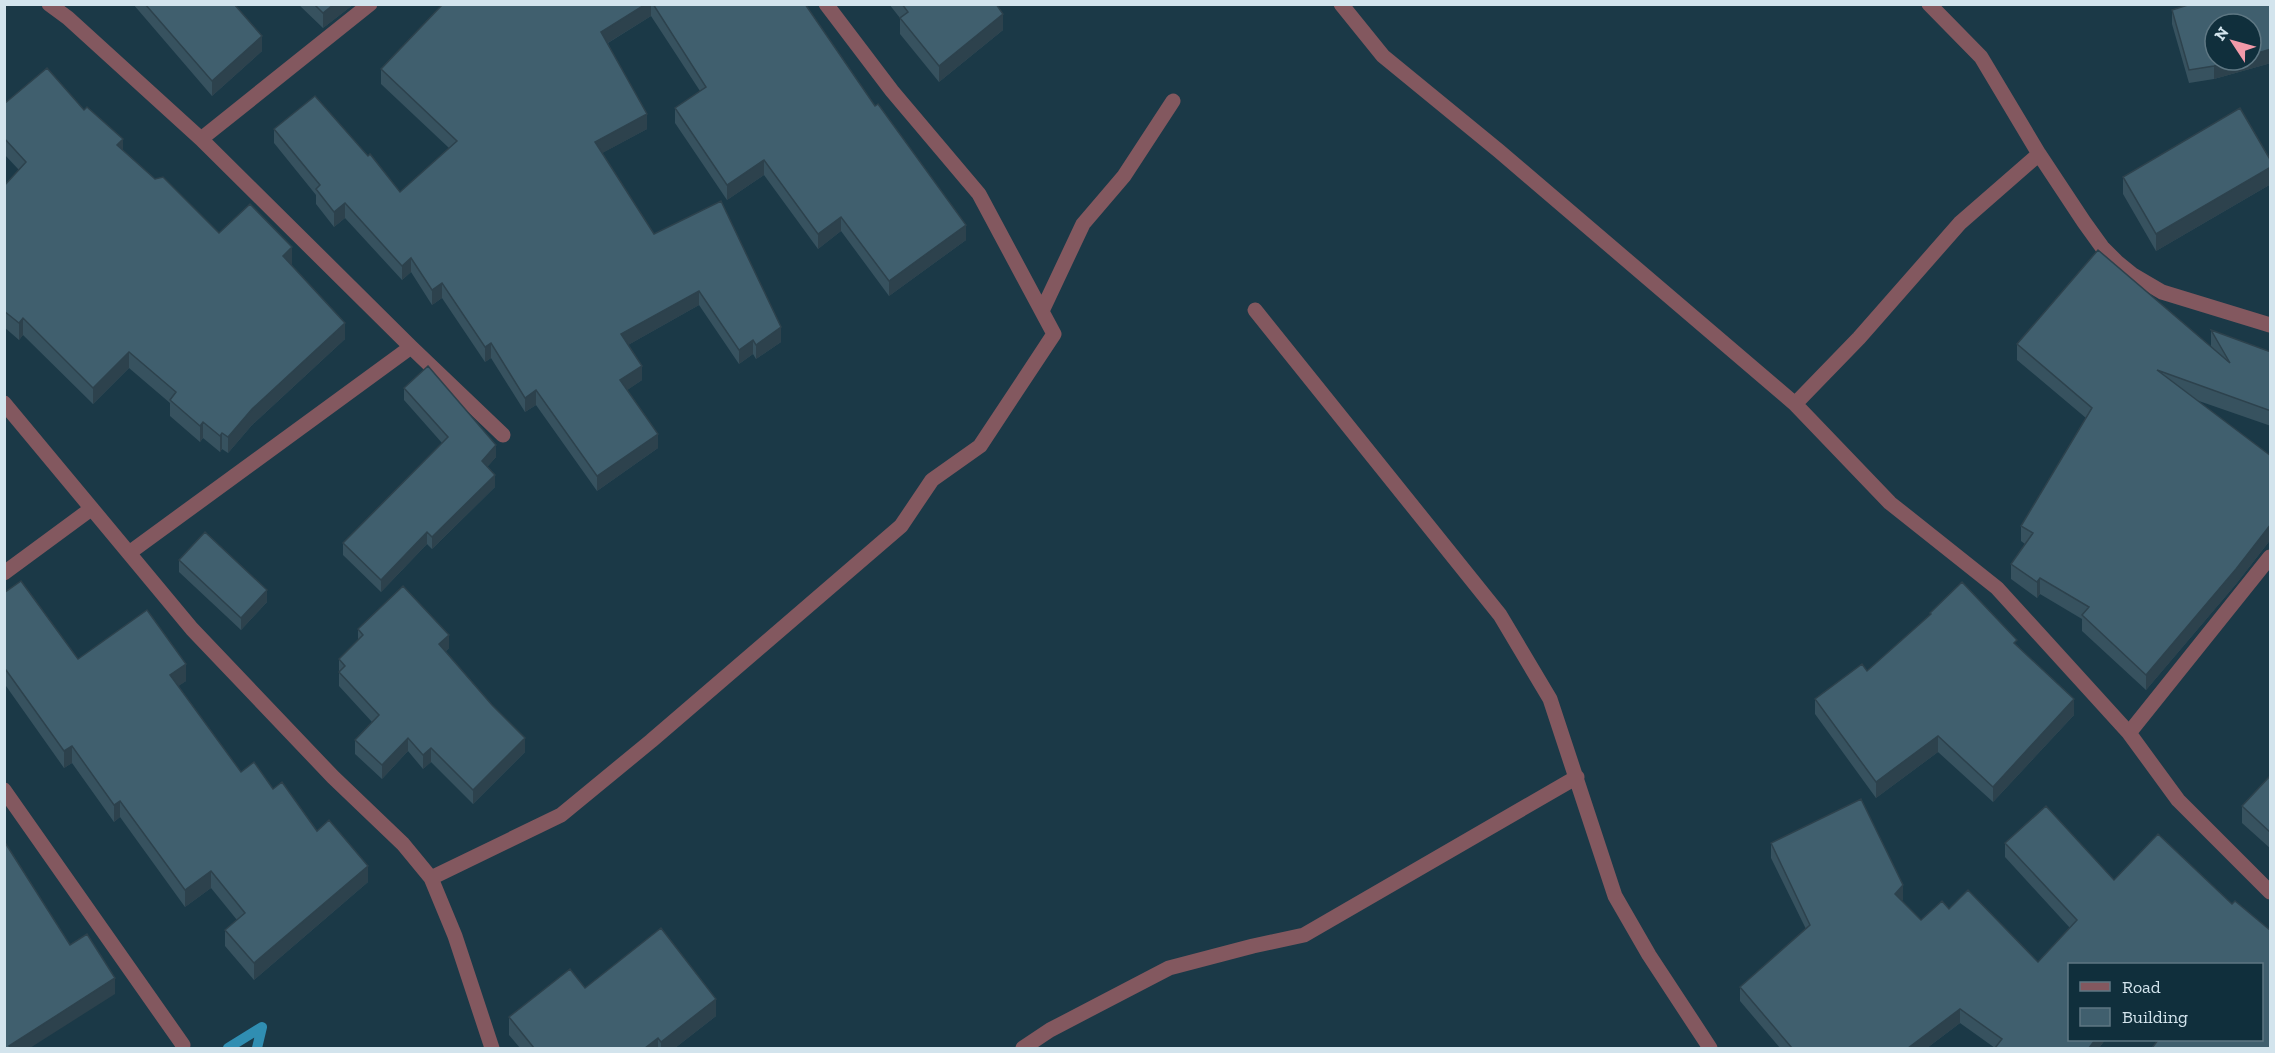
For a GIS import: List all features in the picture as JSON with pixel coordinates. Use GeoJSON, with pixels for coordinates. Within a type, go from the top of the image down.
{"type":"FeatureCollection","features":[{"type":"Feature","properties":{"kind":"street"},"geometry":{"type":"LineString","coordinates":[[50,4],[201,139],[503,435]]}},
{"type":"Feature","properties":{"kind":"street"},"geometry":{"type":"LineString","coordinates":[[201,139],[370,4]]}},
{"type":"Feature","properties":{"kind":"street"},"geometry":{"type":"LineString","coordinates":[[431,878],[561,814],[660,734],[901,526],[932,480],[980,446],[1054,334],[979,194],[892,91],[826,4]]}},
{"type":"Feature","properties":{"kind":"street"},"geometry":{"type":"LineString","coordinates":[[1341,4],[1383,56],[1499,151],[1795,404],[1890,503],[1997,588],[2129,733],[2178,800],[2271,892]]}},
{"type":"Feature","properties":{"kind":"street"},"geometry":{"type":"LineString","coordinates":[[1929,4],[1981,57],[2039,154],[2102,247],[2133,275],[2162,292],[2271,325]]}},
{"type":"Feature","properties":{"kind":"street"},"geometry":{"type":"LineString","coordinates":[[1042,311],[1083,224],[1124,176],[1173,101]]}},
{"type":"Feature","properties":{"kind":"street"},"geometry":{"type":"LineString","coordinates":[[1795,404],[1859,338],[1960,223],[2039,154]]}},
{"type":"Feature","properties":{"kind":"street"},"geometry":{"type":"LineString","coordinates":[[1255,310],[1500,615],[1550,699],[1578,777],[1615,896],[1648,955],[1710,1048]]}},
{"type":"Feature","properties":{"kind":"street"},"geometry":{"type":"LineString","coordinates":[[129,553],[411,347]]}},
{"type":"Feature","properties":{"kind":"street"},"geometry":{"type":"LineString","coordinates":[[4,403],[192,629],[333,777],[403,844],[431,878],[455,936],[492,1048]]}},
{"type":"Feature","properties":{"kind":"street"},"geometry":{"type":"LineString","coordinates":[[4,573],[91,509]]}},
{"type":"Feature","properties":{"kind":"street"},"geometry":{"type":"LineString","coordinates":[[2129,733],[2271,557]]}},
{"type":"Feature","properties":{"kind":"street"},"geometry":{"type":"LineString","coordinates":[[1023,1048],[1050,1030],[1169,968],[1304,935],[1578,777]]}},
{"type":"Feature","properties":{"kind":"street"},"geometry":{"type":"LineString","coordinates":[[4,790],[183,1045]]}},
{"type":"Feature","properties":{"kind":"building"},"geometry":{"type":"Polygon","coordinates":[[[145,4],[234,4],[262,36],[212,81],[145,4]]]}},
{"type":"Feature","properties":{"kind":"building"},"geometry":{"type":"Polygon","coordinates":[[[314,4],[334,4],[323,13],[314,4]]]}},
{"type":"Feature","properties":{"kind":"building"},"geometry":{"type":"Polygon","coordinates":[[[443,4],[646,4],[601,32],[647,114],[595,142],[654,234],[721,201],[781,327],[756,345],[753,340],[739,350],[699,291],[621,334],[642,366],[620,380],[658,434],[597,476],[536,390],[525,398],[491,343],[485,347],[442,283],[432,290],[411,258],[402,266],[345,203],[334,212],[316,189],[320,185],[274,129],[315,96],[368,156],[370,154],[400,192],[457,141],[381,69],[443,4]]]}},
{"type":"Feature","properties":{"kind":"building"},"geometry":{"type":"Polygon","coordinates":[[[653,4],[805,4],[875,106],[878,104],[966,225],[889,281],[841,217],[818,234],[764,160],[727,185],[675,108],[706,87],[653,4]]]}},
{"type":"Feature","properties":{"kind":"building"},"geometry":{"type":"Polygon","coordinates":[[[902,4],[996,4],[1003,14],[939,66],[900,18],[908,12],[902,4]]]}},
{"type":"Feature","properties":{"kind":"building"},"geometry":{"type":"Polygon","coordinates":[[[2191,4],[2271,4],[2271,49],[2263,51],[2263,12],[2203,12],[2203,68],[2189,70],[2172,10],[2191,4]]]}},
{"type":"Feature","properties":{"kind":"building"},"geometry":{"type":"Polygon","coordinates":[[[47,68],[84,110],[87,107],[123,139],[117,145],[155,179],[163,177],[219,233],[250,204],[292,247],[283,256],[345,323],[252,409],[228,437],[222,433],[220,436],[203,422],[200,426],[170,400],[176,392],[129,352],[93,388],[23,318],[19,323],[4,311],[4,186],[26,162],[4,138],[4,104],[47,68]]]}},
{"type":"Feature","properties":{"kind":"building"},"geometry":{"type":"Polygon","coordinates":[[[2240,108],[2271,161],[2271,167],[2156,234],[2123,177],[2240,108]]]}},
{"type":"Feature","properties":{"kind":"building"},"geometry":{"type":"Polygon","coordinates":[[[2098,250],[2230,363],[2211,330],[2271,352],[2271,411],[2157,370],[2271,456],[2271,524],[2146,675],[2082,615],[2089,607],[2040,578],[2037,582],[2011,564],[2033,533],[2021,526],[2092,408],[2017,344],[2098,250]]]}},
{"type":"Feature","properties":{"kind":"building"},"geometry":{"type":"Polygon","coordinates":[[[428,366],[496,445],[482,461],[495,475],[432,537],[427,532],[381,580],[343,543],[448,437],[404,388],[428,366]]]}},
{"type":"Feature","properties":{"kind":"building"},"geometry":{"type":"Polygon","coordinates":[[[205,532],[267,590],[241,618],[179,560],[205,532]]]}},
{"type":"Feature","properties":{"kind":"building"},"geometry":{"type":"Polygon","coordinates":[[[21,581],[78,659],[147,610],[186,664],[170,675],[241,772],[254,762],[273,789],[282,782],[317,831],[329,820],[368,866],[254,963],[225,930],[245,913],[211,871],[185,890],[120,801],[114,805],[72,746],[64,751],[6,670],[4,671],[4,593],[21,581]]]}},
{"type":"Feature","properties":{"kind":"building"},"geometry":{"type":"Polygon","coordinates":[[[1962,582],[2017,640],[2014,643],[2074,699],[1993,787],[1938,736],[1876,782],[1815,699],[1862,664],[1867,671],[1931,614],[1962,582]]]}},
{"type":"Feature","properties":{"kind":"building"},"geometry":{"type":"Polygon","coordinates":[[[403,586],[449,635],[439,644],[492,705],[525,738],[473,790],[431,748],[423,755],[408,738],[382,765],[355,740],[379,715],[339,672],[345,666],[339,659],[363,635],[358,629],[403,586]]]}},
{"type":"Feature","properties":{"kind":"building"},"geometry":{"type":"Polygon","coordinates":[[[2271,775],[2271,833],[2242,806],[2271,775]]]}},
{"type":"Feature","properties":{"kind":"building"},"geometry":{"type":"Polygon","coordinates":[[[1861,799],[1903,885],[1895,894],[1921,920],[1942,901],[1949,909],[1968,890],[2038,962],[2077,920],[2005,843],[2046,806],[2114,880],[2158,834],[2232,904],[2235,901],[2271,931],[2271,1048],[2152,1048],[2157,1041],[2263,1041],[2263,963],[2068,963],[2068,1041],[2094,1041],[2089,1048],[1995,1048],[2002,1039],[1960,1009],[1908,1048],[1792,1048],[1740,987],[1810,925],[1771,843],[1861,799]]]}},
{"type":"Feature","properties":{"kind":"building"},"geometry":{"type":"Polygon","coordinates":[[[4,841],[70,945],[87,934],[115,978],[9,1046],[11,1048],[4,1048],[4,841]]]}},
{"type":"Feature","properties":{"kind":"building"},"geometry":{"type":"Polygon","coordinates":[[[661,928],[716,999],[661,1042],[658,1038],[645,1048],[534,1048],[509,1017],[570,969],[585,988],[661,928]]]}},
{"type":"Feature","properties":{"kind":"waterway"},"geometry":{"type":"LineString","coordinates":[[228,1048],[262,1027]]}},
{"type":"Feature","properties":{"kind":"waterway"},"geometry":{"type":"LineString","coordinates":[[257,1048],[262,1027]]}}]}
